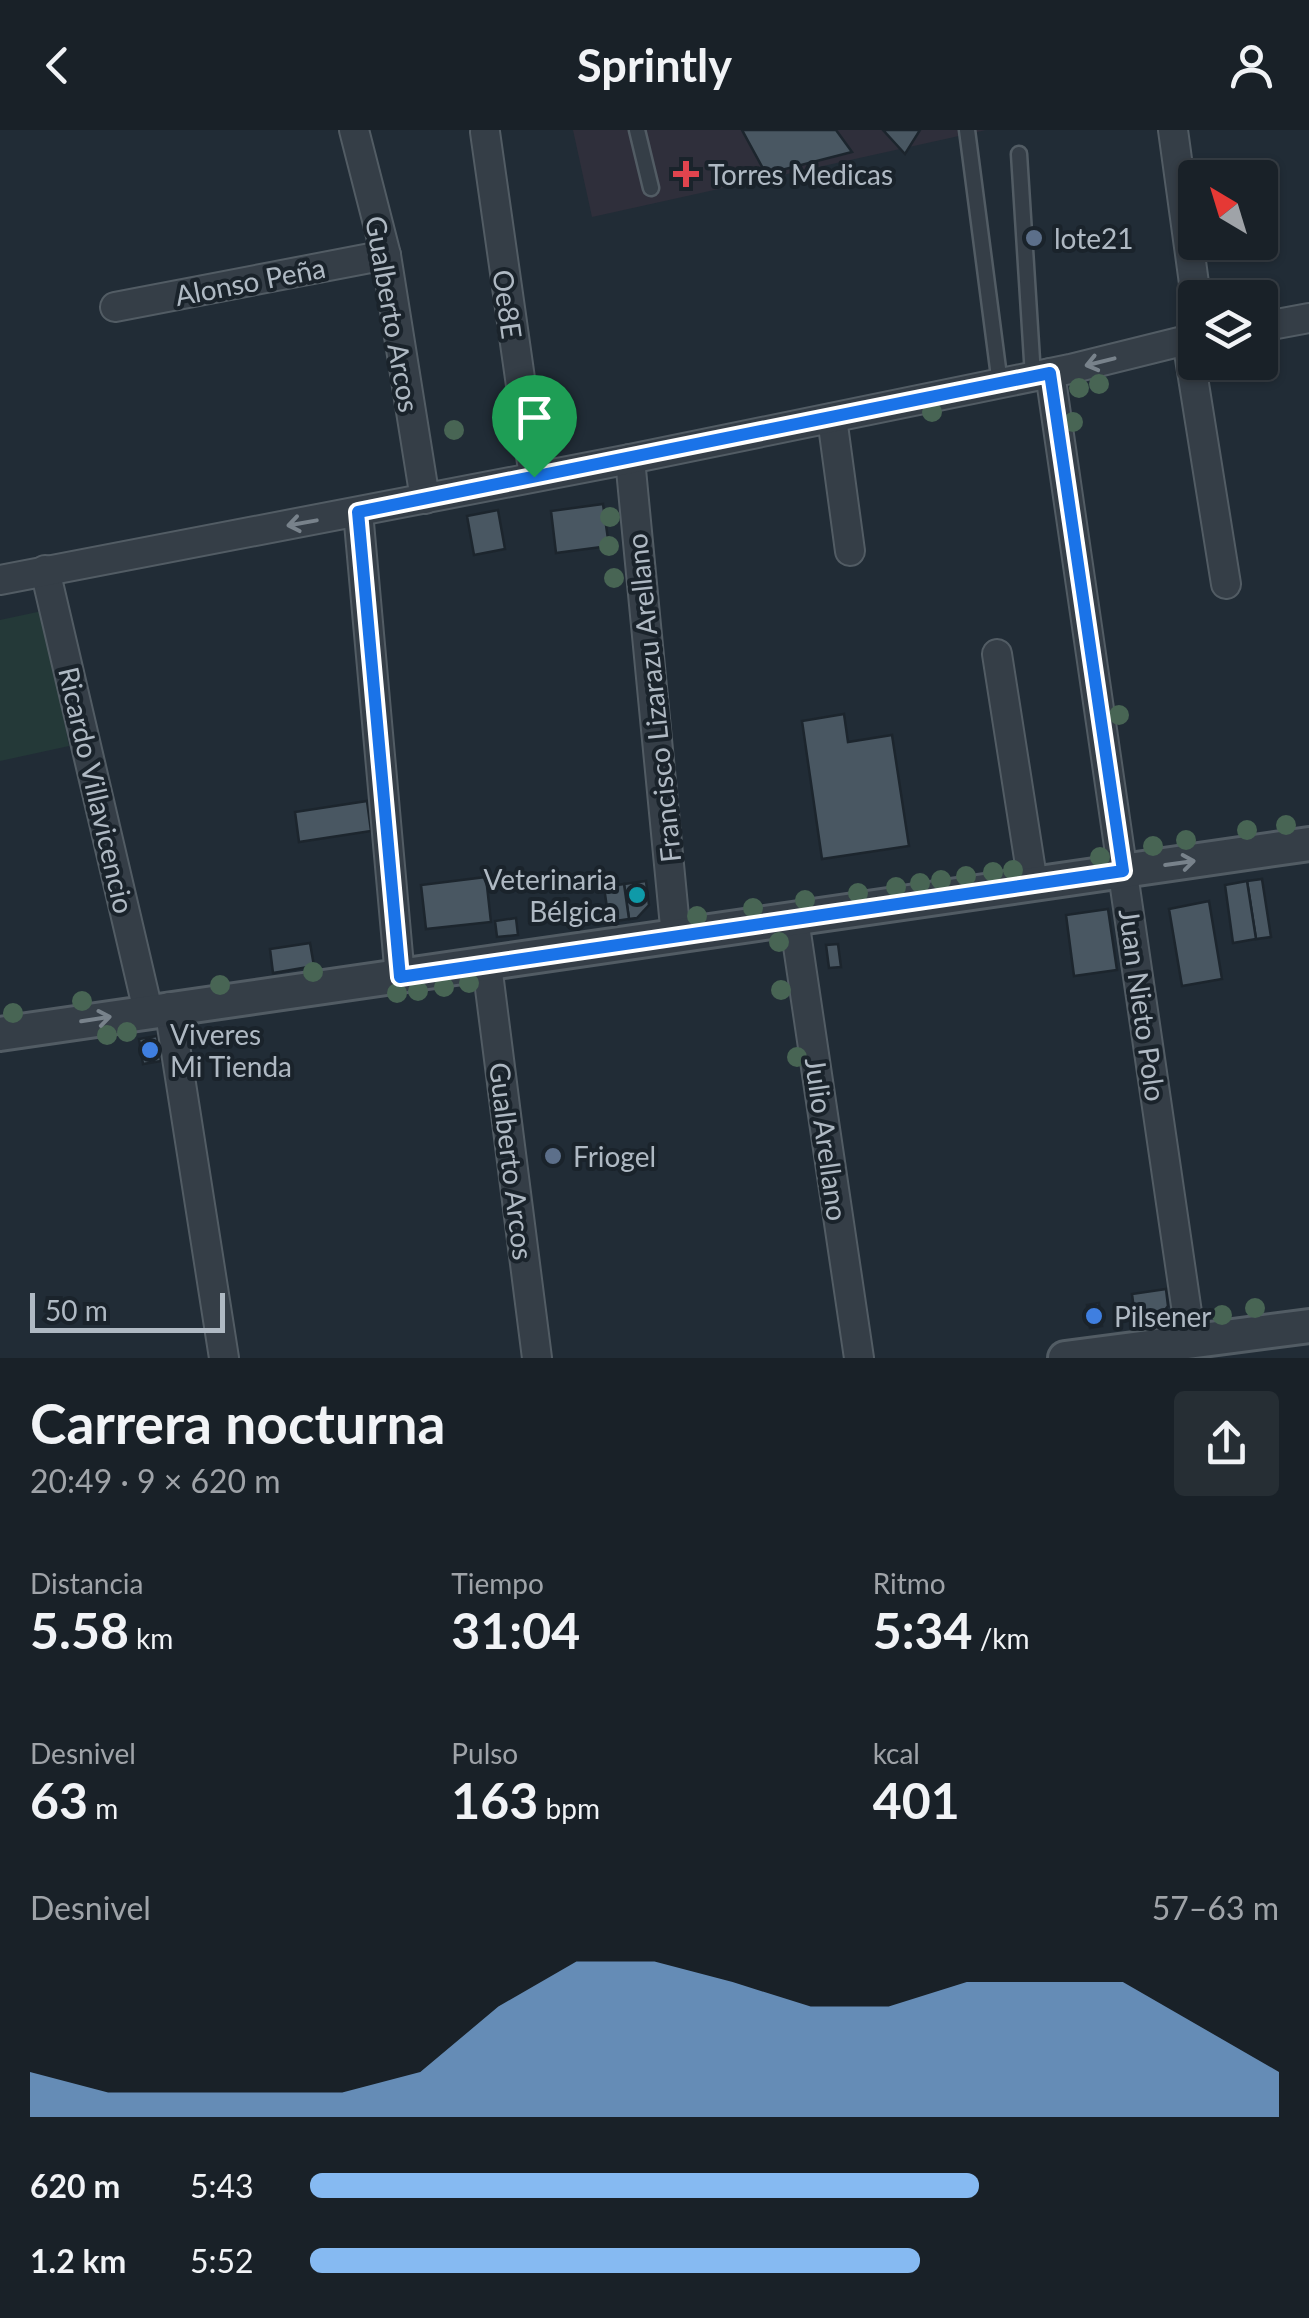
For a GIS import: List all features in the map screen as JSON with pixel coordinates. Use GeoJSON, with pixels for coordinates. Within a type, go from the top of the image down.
{"type":"FeatureCollection","features":[{"type":"Feature","properties":{"kind":"street","name":"Gualberto Arcos"},"geometry":{"type":"LineString","coordinates":[[354,130],[386,255],[425,498]]}},
{"type":"Feature","properties":{"kind":"street"},"geometry":{"type":"LineString","coordinates":[[1174,130],[1194,280]]}},
{"type":"Feature","properties":{"kind":"street","name":"Oe8E"},"geometry":{"type":"LineString","coordinates":[[485,132],[534,477]]}},
{"type":"Feature","properties":{"kind":"street","name":"Alonso Peña"},"geometry":{"type":"LineString","coordinates":[[115,307],[386,255]]}},
{"type":"Feature","properties":{"kind":"street"},"geometry":{"type":"LineString","coordinates":[[1278,323],[1309,318]]}},
{"type":"Feature","properties":{"kind":"street"},"geometry":{"type":"LineString","coordinates":[[0,580],[630,460],[1042,375],[1178,342]]}},
{"type":"Feature","properties":{"kind":"street","name":"Juan Nieto Polo"},"geometry":{"type":"LineString","coordinates":[[1042,375],[1123,871],[1185,1346]]}},
{"type":"Feature","properties":{"kind":"street"},"geometry":{"type":"LineString","coordinates":[[1197,380],[1226,584]]}},
{"type":"Feature","properties":{"kind":"street"},"geometry":{"type":"LineString","coordinates":[[832,418],[850,551]]}},
{"type":"Feature","properties":{"kind":"street","name":"Francisco Lizarazu Arellano"},"geometry":{"type":"LineString","coordinates":[[630,460],[676,938]]}},
{"type":"Feature","properties":{"kind":"street"},"geometry":{"type":"LineString","coordinates":[[358,512],[400,977]]}},
{"type":"Feature","properties":{"kind":"street","name":"Ricardo Villavicencio"},"geometry":{"type":"LineString","coordinates":[[44,570],[159,1009],[224,1358]]}},
{"type":"Feature","properties":{"kind":"street"},"geometry":{"type":"LineString","coordinates":[[996,654],[1033,884]]}},
{"type":"Feature","properties":{"kind":"street"},"geometry":{"type":"LineString","coordinates":[[0,1034],[1309,844]]}},
{"type":"Feature","properties":{"kind":"street","name":"Julio Arellano"},"geometry":{"type":"LineString","coordinates":[[794,920],[859,1358]]}},
{"type":"Feature","properties":{"kind":"street","name":"Gualberto Arcos"},"geometry":{"type":"LineString","coordinates":[[487,964],[537,1358]]}},
{"type":"Feature","properties":{"kind":"street"},"geometry":{"type":"LineString","coordinates":[[1065,1358],[1185,1346],[1309,1326]]}},
{"type":"Feature","properties":{"kind":"lane"},"geometry":{"type":"LineString","coordinates":[[637,130],[651,188]]}},
{"type":"Feature","properties":{"kind":"lane"},"geometry":{"type":"LineString","coordinates":[[967,130],[1000,384]]}},
{"type":"Feature","properties":{"kind":"lane"},"geometry":{"type":"LineString","coordinates":[[1019,154],[1042,375]]}},
{"type":"Feature","properties":{"kind":"shaded area","name":"Torres Medicas"},"geometry":{"type":"Polygon","coordinates":[[[573,130],[986,130],[592,217],[573,130]]]}},
{"type":"Feature","properties":{"kind":"green space"},"geometry":{"type":"Polygon","coordinates":[[[42,611],[69,746],[0,761],[0,620],[42,611]]]}},
{"type":"Feature","properties":{"kind":"building","name":"Torres Medicas"},"geometry":{"type":"Polygon","coordinates":[[[742,130],[836,130],[852,152],[766,174],[742,130]]]}},
{"type":"Feature","properties":{"kind":"building","name":"Torres Medicas"},"geometry":{"type":"Polygon","coordinates":[[[883,130],[920,130],[905,154],[883,130]]]}},
{"type":"Feature","properties":{"kind":"building"},"geometry":{"type":"Polygon","coordinates":[[[603,504],[609,546],[556,553],[551,511],[603,504]]]}},
{"type":"Feature","properties":{"kind":"building"},"geometry":{"type":"Polygon","coordinates":[[[498,510],[505,549],[474,555],[467,516],[498,510]]]}},
{"type":"Feature","properties":{"kind":"building"},"geometry":{"type":"Polygon","coordinates":[[[844,714],[848,742],[892,735],[909,846],[822,859],[802,721],[844,714]]]}},
{"type":"Feature","properties":{"kind":"building"},"geometry":{"type":"Polygon","coordinates":[[[367,801],[371,831],[299,842],[295,812],[367,801]]]}},
{"type":"Feature","properties":{"kind":"building"},"geometry":{"type":"Polygon","coordinates":[[[486,877],[491,922],[426,929],[421,885],[486,877]]]}},
{"type":"Feature","properties":{"kind":"building"},"geometry":{"type":"Polygon","coordinates":[[[1262,879],[1271,937],[1256,939],[1247,881],[1262,879]]]}},
{"type":"Feature","properties":{"kind":"building","name":"Veterinaria Bélgica"},"geometry":{"type":"Polygon","coordinates":[[[646,881],[649,905],[637,918],[629,919],[624,884],[646,881]]]}},
{"type":"Feature","properties":{"kind":"building"},"geometry":{"type":"Polygon","coordinates":[[[1247,881],[1256,939],[1233,943],[1225,885],[1247,881]]]}},
{"type":"Feature","properties":{"kind":"building"},"geometry":{"type":"Polygon","coordinates":[[[624,884],[629,919],[609,922],[604,887],[624,884]]]}},
{"type":"Feature","properties":{"kind":"building"},"geometry":{"type":"Polygon","coordinates":[[[1209,901],[1222,979],[1182,986],[1169,909],[1209,901]]]}},
{"type":"Feature","properties":{"kind":"building"},"geometry":{"type":"Polygon","coordinates":[[[1108,909],[1117,970],[1074,976],[1066,915],[1108,909]]]}},
{"type":"Feature","properties":{"kind":"building"},"geometry":{"type":"Polygon","coordinates":[[[516,918],[518,935],[497,937],[495,921],[516,918]]]}},
{"type":"Feature","properties":{"kind":"building"},"geometry":{"type":"Polygon","coordinates":[[[310,943],[314,966],[273,973],[270,949],[310,943]]]}},
{"type":"Feature","properties":{"kind":"building"},"geometry":{"type":"Polygon","coordinates":[[[838,944],[841,967],[829,968],[826,945],[838,944]]]}},
{"type":"Feature","properties":{"kind":"building","name":"Viveres Mi Tienda"},"geometry":{"type":"Polygon","coordinates":[[[157,1036],[161,1061],[143,1064],[139,1039],[157,1036]]]}},
{"type":"Feature","properties":{"kind":"building"},"geometry":{"type":"Polygon","coordinates":[[[1166,1289],[1168,1306],[1161,1315],[1135,1318],[1132,1294],[1166,1289]]]}},
{"type":"Feature","properties":{"kind":"building","name":"Pilsener"},"geometry":{"type":"Polygon","coordinates":[[[1099,1303],[1102,1326],[1090,1328],[1087,1305],[1099,1303]]]}},
{"type":"Feature","properties":{"kind":"place","name":"Torres Medicas"},"geometry":{"type":"Point","coordinates":[686,174]}},
{"type":"Feature","properties":{"kind":"place","name":"lote21"},"geometry":{"type":"Point","coordinates":[1034,238]}},
{"type":"Feature","properties":{"kind":"place","name":"Veterinaria Bélgica"},"geometry":{"type":"Point","coordinates":[637,895]}},
{"type":"Feature","properties":{"kind":"place","name":"Viveres Mi Tienda"},"geometry":{"type":"Point","coordinates":[150,1050]}},
{"type":"Feature","properties":{"kind":"place","name":"Friogel"},"geometry":{"type":"Point","coordinates":[553,1156]}},
{"type":"Feature","properties":{"kind":"place","name":"Pilsener"},"geometry":{"type":"Point","coordinates":[1094,1316]}},
{"type":"Feature","properties":{"kind":"route"},"geometry":{"type":"LineString","coordinates":[[1050,373],[1123,871],[400,977],[358,512],[534,477],[1050,373]]}}]}
